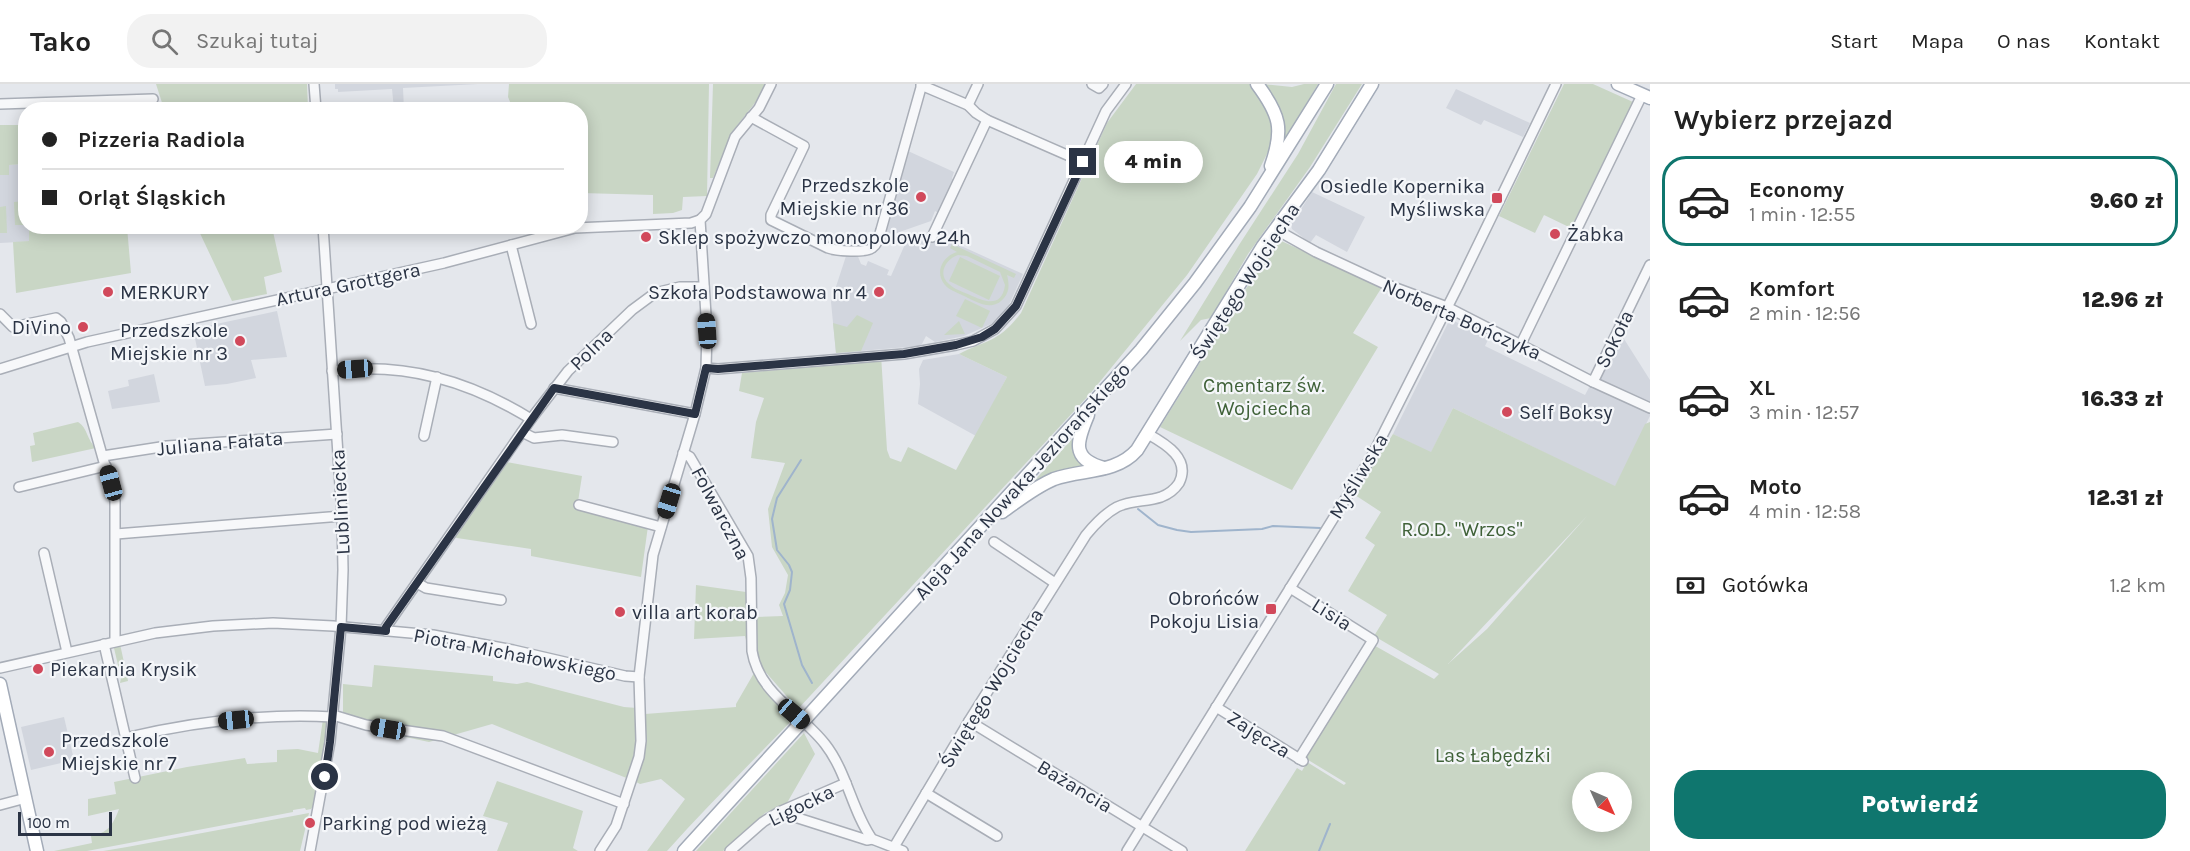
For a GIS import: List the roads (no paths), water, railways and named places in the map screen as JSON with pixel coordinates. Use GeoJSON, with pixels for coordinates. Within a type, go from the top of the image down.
{"type":"FeatureCollection","features":[{"type":"Feature","properties":{"kind":"main road"},"geometry":{"type":"LineString","coordinates":[[1257,84],[1277,115],[1279,127],[1278,144],[1266,182]]}},
{"type":"Feature","properties":{"kind":"main road","name":"Aleja Jana Nowaka-Jeziorańskiego"},"geometry":{"type":"LineString","coordinates":[[684,851],[1141,350],[1194,283],[1266,182],[1327,84]]}},
{"type":"Feature","properties":{"kind":"main road","name":"Świętego Wojciecha"},"geometry":{"type":"LineString","coordinates":[[1148,434],[1275,229],[1319,170],[1372,84]]}},
{"type":"Feature","properties":{"kind":"main road"},"geometry":{"type":"LineString","coordinates":[[1618,84],[1646,97]]}},
{"type":"Feature","properties":{"kind":"main road"},"geometry":{"type":"LineString","coordinates":[[1092,406],[1080,433],[1078,444],[1085,460],[1105,468]]}},
{"type":"Feature","properties":{"kind":"main road"},"geometry":{"type":"LineString","coordinates":[[984,524],[1038,487],[1064,476],[1105,468],[1126,461],[1148,434]]}},
{"type":"Feature","properties":{"kind":"main road"},"geometry":{"type":"LineString","coordinates":[[0,684],[5,731],[26,798],[37,851]]}},
{"type":"Feature","properties":{"kind":"street"},"geometry":{"type":"LineString","coordinates":[[314,84],[315,102]]}},
{"type":"Feature","properties":{"kind":"street"},"geometry":{"type":"LineString","coordinates":[[600,851],[616,826],[639,757],[641,741],[639,677],[653,555],[695,414],[706,368],[708,351],[700,220],[706,214],[735,137],[762,104],[771,84]]}},
{"type":"Feature","properties":{"kind":"street"},"geometry":{"type":"LineString","coordinates":[[968,105],[978,84]]}},
{"type":"Feature","properties":{"kind":"street"},"geometry":{"type":"LineString","coordinates":[[1092,84],[1099,88],[1103,84]]}},
{"type":"Feature","properties":{"kind":"street"},"geometry":{"type":"LineString","coordinates":[[706,368],[904,354],[956,345],[982,337],[995,329],[1016,306],[1107,111],[1126,84]]}},
{"type":"Feature","properties":{"kind":"street","name":"Myśliwska"},"geometry":{"type":"LineString","coordinates":[[1127,851],[1372,456],[1556,84]]}},
{"type":"Feature","properties":{"kind":"street"},"geometry":{"type":"LineString","coordinates":[[751,117],[804,146],[771,215],[771,220],[835,250],[867,251],[876,244],[921,85],[968,105],[987,120],[1083,162]]}},
{"type":"Feature","properties":{"kind":"street"},"geometry":{"type":"LineString","coordinates":[[1521,344],[1646,97]]}},
{"type":"Feature","properties":{"kind":"street"},"geometry":{"type":"LineString","coordinates":[[61,102],[153,99]]}},
{"type":"Feature","properties":{"kind":"street"},"geometry":{"type":"LineString","coordinates":[[0,104],[18,103]]}},
{"type":"Feature","properties":{"kind":"street"},"geometry":{"type":"LineString","coordinates":[[932,237],[987,120]]}},
{"type":"Feature","properties":{"kind":"street","name":"Artura Grottgera"},"geometry":{"type":"LineString","coordinates":[[588,227],[691,223],[700,220]]}},
{"type":"Feature","properties":{"kind":"street","name":"Norberta Bończyka"},"geometry":{"type":"LineString","coordinates":[[1275,229],[1304,246],[1385,285],[1447,308],[1593,382],[1650,408]]}},
{"type":"Feature","properties":{"kind":"street","name":"Lubliniecka"},"geometry":{"type":"LineString","coordinates":[[310,851],[325,777],[333,716],[341,627],[343,570],[342,516],[324,234]]}},
{"type":"Feature","properties":{"kind":"street","name":"Artura Grottgera"},"geometry":{"type":"LineString","coordinates":[[0,369],[122,333],[444,263],[552,234]]}},
{"type":"Feature","properties":{"kind":"street"},"geometry":{"type":"LineString","coordinates":[[510,245],[531,324]]}},
{"type":"Feature","properties":{"kind":"street","name":"Sokoła"},"geometry":{"type":"LineString","coordinates":[[1593,382],[1650,265]]}},
{"type":"Feature","properties":{"kind":"street","name":"Polna"},"geometry":{"type":"LineString","coordinates":[[386,631],[386,627],[554,388],[593,346],[648,297],[664,289],[704,286]]}},
{"type":"Feature","properties":{"kind":"street"},"geometry":{"type":"LineString","coordinates":[[0,314],[13,327],[58,319],[67,333],[115,501],[114,641]]}},
{"type":"Feature","properties":{"kind":"street"},"geometry":{"type":"LineString","coordinates":[[332,371],[382,369],[437,377],[471,387],[531,419]]}},
{"type":"Feature","properties":{"kind":"street"},"geometry":{"type":"LineString","coordinates":[[424,436],[437,377]]}},
{"type":"Feature","properties":{"kind":"street"},"geometry":{"type":"LineString","coordinates":[[554,388],[695,414]]}},
{"type":"Feature","properties":{"kind":"street"},"geometry":{"type":"LineString","coordinates":[[522,432],[534,438],[562,435],[613,442]]}},
{"type":"Feature","properties":{"kind":"street","name":"Juliana Fałata"},"geometry":{"type":"LineString","coordinates":[[103,456],[167,446],[337,434]]}},
{"type":"Feature","properties":{"kind":"street","name":"Świętego Wojciecha"},"geometry":{"type":"LineString","coordinates":[[899,849],[926,794],[969,721],[1086,535],[1103,516],[1130,502],[1168,494],[1180,481],[1182,465],[1179,458],[1172,450],[1148,434]]}},
{"type":"Feature","properties":{"kind":"street","name":"Folwarczna"},"geometry":{"type":"LineString","coordinates":[[683,453],[690,457],[748,556],[751,578],[752,651],[757,667],[779,699],[827,746],[872,839]]}},
{"type":"Feature","properties":{"kind":"street"},"geometry":{"type":"LineString","coordinates":[[19,486],[106,465]]}},
{"type":"Feature","properties":{"kind":"street"},"geometry":{"type":"LineString","coordinates":[[579,505],[661,527]]}},
{"type":"Feature","properties":{"kind":"street"},"geometry":{"type":"LineString","coordinates":[[116,534],[342,516]]}},
{"type":"Feature","properties":{"kind":"street"},"geometry":{"type":"LineString","coordinates":[[993,542],[1055,583]]}},
{"type":"Feature","properties":{"kind":"street"},"geometry":{"type":"LineString","coordinates":[[44,553],[67,652]]}},
{"type":"Feature","properties":{"kind":"street"},"geometry":{"type":"LineString","coordinates":[[417,583],[426,588],[501,600]]}},
{"type":"Feature","properties":{"kind":"street","name":"Lisia"},"geometry":{"type":"LineString","coordinates":[[1290,588],[1373,640],[1301,760]]}},
{"type":"Feature","properties":{"kind":"street","name":"Piotra Michałowskiego"},"geometry":{"type":"LineString","coordinates":[[0,668],[155,633],[231,624],[282,624],[386,631],[471,641],[625,676],[639,677]]}},
{"type":"Feature","properties":{"kind":"street"},"geometry":{"type":"LineString","coordinates":[[104,644],[135,778]]}},
{"type":"Feature","properties":{"kind":"street","name":"Zajęcza"},"geometry":{"type":"LineString","coordinates":[[1216,707],[1301,760]]}},
{"type":"Feature","properties":{"kind":"street"},"geometry":{"type":"LineString","coordinates":[[125,738],[176,727],[225,721],[333,716],[366,725],[443,736],[624,804]]}},
{"type":"Feature","properties":{"kind":"street","name":"Bażancia"},"geometry":{"type":"LineString","coordinates":[[969,721],[1182,851]]}},
{"type":"Feature","properties":{"kind":"street","name":"Ligocka"},"geometry":{"type":"LineString","coordinates":[[730,851],[763,822],[779,812],[846,783]]}},
{"type":"Feature","properties":{"kind":"street"},"geometry":{"type":"LineString","coordinates":[[926,794],[997,836]]}},
{"type":"Feature","properties":{"kind":"street"},"geometry":{"type":"LineString","coordinates":[[0,805],[26,798]]}},
{"type":"Feature","properties":{"kind":"street"},"geometry":{"type":"LineString","coordinates":[[779,812],[899,849]]}},
{"type":"Feature","properties":{"kind":"waterway"},"geometry":{"type":"LineString","coordinates":[[801,460],[777,498],[772,519],[777,550],[792,572],[790,590],[784,604],[802,665],[812,683]]}},
{"type":"Feature","properties":{"kind":"waterway"},"geometry":{"type":"LineString","coordinates":[[1138,509],[1158,525],[1191,532],[1262,529],[1273,526],[1320,528]]}},
{"type":"Feature","properties":{"kind":"waterway"},"geometry":{"type":"LineString","coordinates":[[1319,851],[1330,824]]}},
{"type":"Feature","properties":{"kind":"place","name":"Przedszkole Miejskie nr 36"},"geometry":{"type":"Point","coordinates":[921,197]}},
{"type":"Feature","properties":{"kind":"place","name":"Osiedle Kopernika Myśliwska"},"geometry":{"type":"Point","coordinates":[1497,198]}},
{"type":"Feature","properties":{"kind":"place","name":"Żabka"},"geometry":{"type":"Point","coordinates":[1555,234]}},
{"type":"Feature","properties":{"kind":"place","name":"Sklep spożywczo monopolowy 24h"},"geometry":{"type":"Point","coordinates":[646,237]}},
{"type":"Feature","properties":{"kind":"place","name":"MERKURY"},"geometry":{"type":"Point","coordinates":[108,292]}},
{"type":"Feature","properties":{"kind":"place","name":"Szkoła Podstawowa nr 4"},"geometry":{"type":"Point","coordinates":[879,292]}},
{"type":"Feature","properties":{"kind":"place","name":"DiVino"},"geometry":{"type":"Point","coordinates":[83,327]}},
{"type":"Feature","properties":{"kind":"place","name":"Przedszkole Miejskie nr 3"},"geometry":{"type":"Point","coordinates":[240,341]}},
{"type":"Feature","properties":{"kind":"place","name":"Self Boksy"},"geometry":{"type":"Point","coordinates":[1507,412]}},
{"type":"Feature","properties":{"kind":"place","name":"Obrońców Pokoju Lisia"},"geometry":{"type":"Point","coordinates":[1271,609]}},
{"type":"Feature","properties":{"kind":"place","name":"villa art korab"},"geometry":{"type":"Point","coordinates":[620,612]}},
{"type":"Feature","properties":{"kind":"place","name":"Piekarnia Krysik"},"geometry":{"type":"Point","coordinates":[38,669]}},
{"type":"Feature","properties":{"kind":"place","name":"Przedszkole Miejskie nr 7"},"geometry":{"type":"Point","coordinates":[49,752]}},
{"type":"Feature","properties":{"kind":"place","name":"Parking pod wieżą"},"geometry":{"type":"Point","coordinates":[310,823]}},
{"type":"Feature","properties":{"kind":"park label","name":"Cmentarz św. Wojciecha"},"geometry":{"type":"Point","coordinates":[1264,396]}},
{"type":"Feature","properties":{"kind":"park label","name":"R.O.D. \"Wrzos\""},"geometry":{"type":"Point","coordinates":[1462,529]}},
{"type":"Feature","properties":{"kind":"park label","name":"Las Łabędzki"},"geometry":{"type":"Point","coordinates":[1493,755]}}]}
